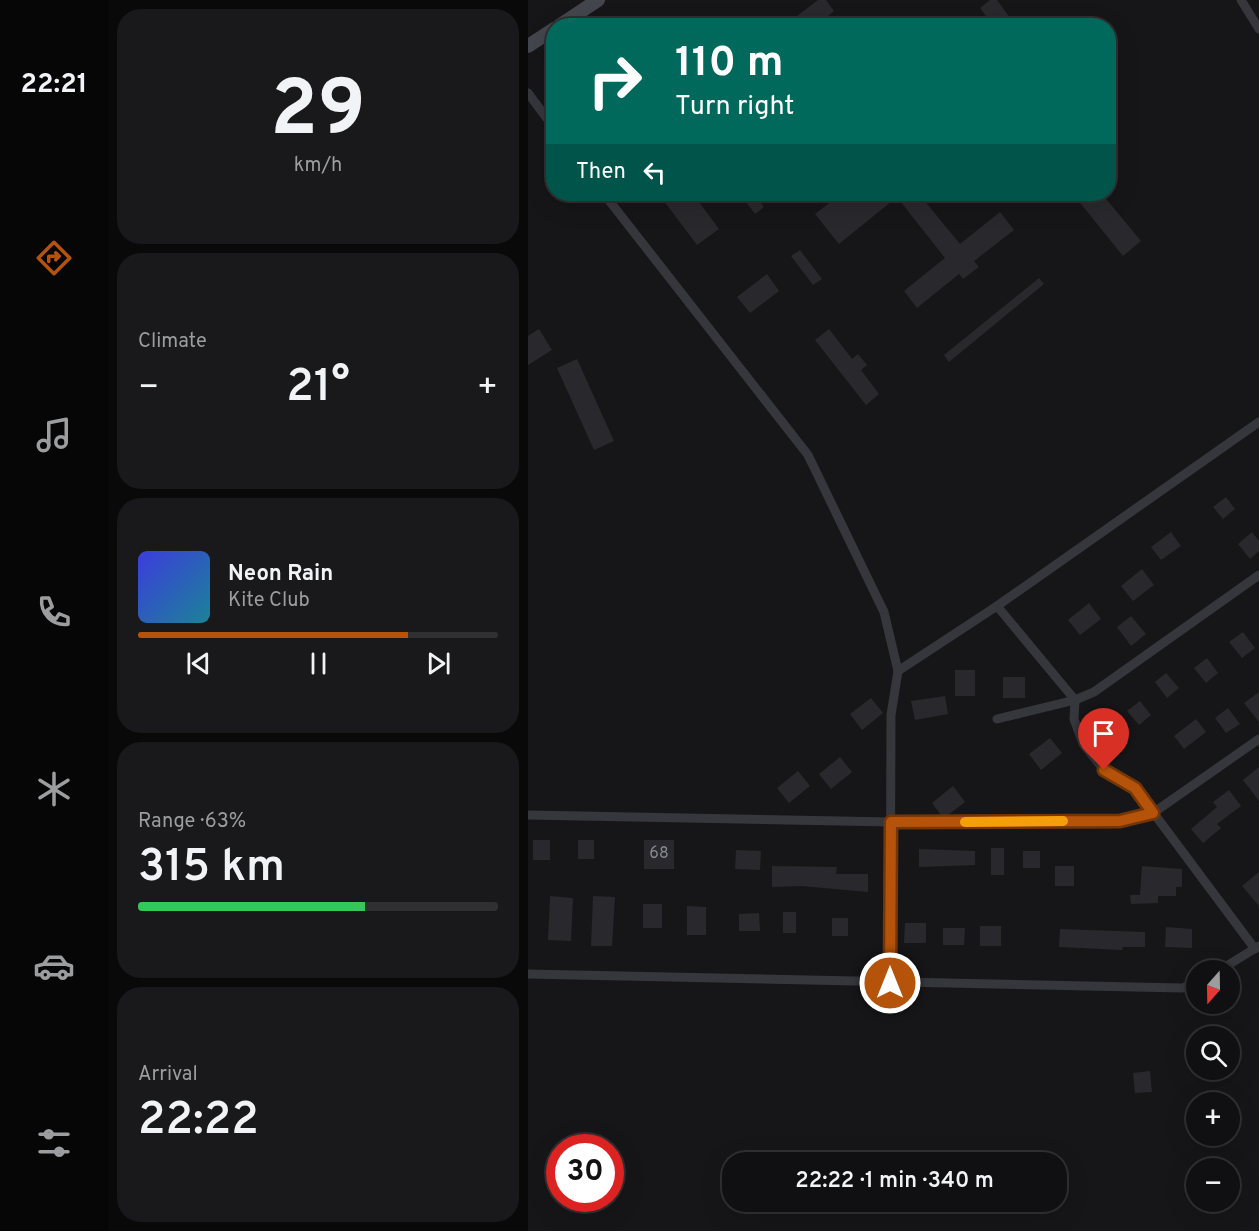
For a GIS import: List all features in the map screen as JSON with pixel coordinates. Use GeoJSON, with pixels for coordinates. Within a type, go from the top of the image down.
{"type":"FeatureCollection","features":[{"type":"Feature","properties":{"kind":"main road"},"geometry":{"type":"LineString","coordinates":[[571,18],[598,0]]}},
{"type":"Feature","properties":{"kind":"main road"},"geometry":{"type":"LineString","coordinates":[[528,46],[546,34]]}},
{"type":"Feature","properties":{"kind":"street"},"geometry":{"type":"LineString","coordinates":[[1240,0],[1259,29]]}},
{"type":"Feature","properties":{"kind":"street"},"geometry":{"type":"LineString","coordinates":[[528,93],[546,117]]}},
{"type":"Feature","properties":{"kind":"street"},"geometry":{"type":"LineString","coordinates":[[609,201],[808,456],[884,612],[898,671],[891,716],[890,983]]}},
{"type":"Feature","properties":{"kind":"street"},"geometry":{"type":"LineString","coordinates":[[898,671],[997,606],[1259,422]]}},
{"type":"Feature","properties":{"kind":"street"},"geometry":{"type":"LineString","coordinates":[[997,719],[1075,700],[1094,692],[1259,575]]}},
{"type":"Feature","properties":{"kind":"street"},"geometry":{"type":"LineString","coordinates":[[997,606],[1075,700],[1074,719],[1083,744],[1104,770],[1135,788],[1257,947],[1236,960]]}},
{"type":"Feature","properties":{"kind":"street"},"geometry":{"type":"LineString","coordinates":[[528,815],[891,822],[1120,821],[1153,813],[1259,739]]}},
{"type":"Feature","properties":{"kind":"street"},"geometry":{"type":"LineString","coordinates":[[528,974],[890,983],[1186,987]]}},
{"type":"Feature","properties":{"kind":"building"},"geometry":{"type":"Polygon","coordinates":[[[818,0],[826,0],[834,11],[826,18],[794,18],[818,0]]]}},
{"type":"Feature","properties":{"kind":"building"},"geometry":{"type":"Polygon","coordinates":[[[990,0],[997,0],[1010,18],[987,18],[980,8],[990,0]]]}},
{"type":"Feature","properties":{"kind":"building"},"geometry":{"type":"Polygon","coordinates":[[[664,201],[698,201],[719,229],[697,245],[664,201]]]}},
{"type":"Feature","properties":{"kind":"building"},"geometry":{"type":"Polygon","coordinates":[[[745,201],[759,201],[764,207],[755,214],[745,201]]]}},
{"type":"Feature","properties":{"kind":"building"},"geometry":{"type":"Polygon","coordinates":[[[832,201],[892,201],[839,244],[815,214],[832,201]]]}},
{"type":"Feature","properties":{"kind":"building"},"geometry":{"type":"Polygon","coordinates":[[[900,201],[925,201],[960,244],[1000,212],[1014,230],[974,261],[979,267],[963,279],[959,274],[917,308],[904,291],[945,258],[900,201]]]}},
{"type":"Feature","properties":{"kind":"building"},"geometry":{"type":"Polygon","coordinates":[[[1079,201],[1108,201],[1141,241],[1123,256],[1079,201]]]}},
{"type":"Feature","properties":{"kind":"building"},"geometry":{"type":"Polygon","coordinates":[[[800,250],[822,279],[813,285],[791,256],[800,250]]]}},
{"type":"Feature","properties":{"kind":"building"},"geometry":{"type":"Polygon","coordinates":[[[767,274],[779,291],[750,313],[737,297],[767,274]]]}},
{"type":"Feature","properties":{"kind":"building"},"geometry":{"type":"Polygon","coordinates":[[[1039,278],[1044,284],[949,362],[944,355],[1039,278]]]}},
{"type":"Feature","properties":{"kind":"building"},"geometry":{"type":"Polygon","coordinates":[[[539,329],[552,350],[528,365],[528,336],[539,329]]]}},
{"type":"Feature","properties":{"kind":"building"},"geometry":{"type":"Polygon","coordinates":[[[829,329],[852,359],[858,354],[867,365],[861,370],[879,394],[866,405],[815,340],[829,329]]]}},
{"type":"Feature","properties":{"kind":"building"},"geometry":{"type":"Polygon","coordinates":[[[577,359],[614,441],[594,450],[557,368],[577,359]]]}},
{"type":"Feature","properties":{"kind":"building"},"geometry":{"type":"Polygon","coordinates":[[[1226,497],[1235,509],[1223,519],[1213,507],[1226,497]]]}},
{"type":"Feature","properties":{"kind":"building"},"geometry":{"type":"Polygon","coordinates":[[[1171,532],[1181,546],[1161,560],[1151,547],[1171,532]]]}},
{"type":"Feature","properties":{"kind":"building"},"geometry":{"type":"Polygon","coordinates":[[[1252,532],[1259,541],[1259,551],[1250,559],[1238,544],[1252,532]]]}},
{"type":"Feature","properties":{"kind":"building"},"geometry":{"type":"Polygon","coordinates":[[[1142,569],[1154,585],[1133,601],[1121,586],[1142,569]]]}},
{"type":"Feature","properties":{"kind":"building"},"geometry":{"type":"Polygon","coordinates":[[[1089,603],[1101,619],[1080,635],[1068,620],[1089,603]]]}},
{"type":"Feature","properties":{"kind":"building"},"geometry":{"type":"Polygon","coordinates":[[[1131,616],[1146,634],[1131,646],[1117,627],[1131,616]]]}},
{"type":"Feature","properties":{"kind":"building"},"geometry":{"type":"Polygon","coordinates":[[[1243,632],[1255,648],[1242,658],[1229,642],[1243,632]]]}},
{"type":"Feature","properties":{"kind":"building"},"geometry":{"type":"Polygon","coordinates":[[[1207,658],[1218,673],[1206,683],[1194,668],[1207,658]]]}},
{"type":"Feature","properties":{"kind":"building"},"geometry":{"type":"Polygon","coordinates":[[[955,670],[975,670],[975,696],[955,696],[955,670]]]}},
{"type":"Feature","properties":{"kind":"building"},"geometry":{"type":"Polygon","coordinates":[[[1166,673],[1179,688],[1167,698],[1155,682],[1166,673]]]}},
{"type":"Feature","properties":{"kind":"building"},"geometry":{"type":"Polygon","coordinates":[[[1003,677],[1025,677],[1025,698],[1003,698],[1003,677]]]}},
{"type":"Feature","properties":{"kind":"building"},"geometry":{"type":"Polygon","coordinates":[[[1259,692],[1259,722],[1244,703],[1259,692]]]}},
{"type":"Feature","properties":{"kind":"building"},"geometry":{"type":"Polygon","coordinates":[[[945,696],[948,714],[915,720],[911,701],[945,696]]]}},
{"type":"Feature","properties":{"kind":"building"},"geometry":{"type":"Polygon","coordinates":[[[871,698],[883,713],[862,730],[850,714],[871,698]]]}},
{"type":"Feature","properties":{"kind":"building"},"geometry":{"type":"Polygon","coordinates":[[[1140,701],[1151,715],[1139,725],[1127,711],[1140,701]]]}},
{"type":"Feature","properties":{"kind":"building"},"geometry":{"type":"Polygon","coordinates":[[[1228,708],[1240,724],[1226,733],[1215,718],[1228,708]]]}},
{"type":"Feature","properties":{"kind":"building"},"geometry":{"type":"Polygon","coordinates":[[[1196,719],[1206,732],[1184,749],[1174,736],[1196,719]]]}},
{"type":"Feature","properties":{"kind":"building"},"geometry":{"type":"Polygon","coordinates":[[[1050,738],[1062,753],[1041,770],[1029,754],[1050,738]]]}},
{"type":"Feature","properties":{"kind":"building"},"geometry":{"type":"Polygon","coordinates":[[[840,757],[852,772],[831,789],[819,774],[840,757]]]}},
{"type":"Feature","properties":{"kind":"building"},"geometry":{"type":"Polygon","coordinates":[[[1259,767],[1259,801],[1243,780],[1259,767]]]}},
{"type":"Feature","properties":{"kind":"building"},"geometry":{"type":"Polygon","coordinates":[[[798,771],[810,786],[789,803],[777,788],[798,771]]]}},
{"type":"Feature","properties":{"kind":"building"},"geometry":{"type":"Polygon","coordinates":[[[953,786],[965,802],[948,815],[941,815],[932,803],[953,786]]]}},
{"type":"Feature","properties":{"kind":"building"},"geometry":{"type":"Polygon","coordinates":[[[1229,790],[1241,806],[1217,824],[1221,828],[1203,843],[1191,829],[1217,807],[1213,802],[1229,790]]]}},
{"type":"Feature","properties":{"kind":"building"},"geometry":{"type":"Polygon","coordinates":[[[533,840],[550,840],[550,860],[533,860],[533,840]]]}},
{"type":"Feature","properties":{"kind":"building"},"geometry":{"type":"Polygon","coordinates":[[[578,840],[594,840],[594,859],[578,859],[578,840]]]}},
{"type":"Feature","properties":{"kind":"building"},"geometry":{"type":"Polygon","coordinates":[[[644,840],[674,840],[674,869],[644,869],[644,840]]]}},
{"type":"Feature","properties":{"kind":"building"},"geometry":{"type":"Polygon","coordinates":[[[991,848],[1004,848],[1004,875],[991,875],[991,848]]]}},
{"type":"Feature","properties":{"kind":"building"},"geometry":{"type":"Polygon","coordinates":[[[919,849],[975,851],[975,865],[919,867],[919,849]]]}},
{"type":"Feature","properties":{"kind":"building"},"geometry":{"type":"Polygon","coordinates":[[[736,850],[761,851],[760,870],[735,869],[736,850]]]}},
{"type":"Feature","properties":{"kind":"building"},"geometry":{"type":"Polygon","coordinates":[[[1023,851],[1040,851],[1040,868],[1023,868],[1023,851]]]}},
{"type":"Feature","properties":{"kind":"building"},"geometry":{"type":"Polygon","coordinates":[[[772,866],[837,867],[836,874],[868,874],[868,892],[802,886],[772,887],[772,866]]]}},
{"type":"Feature","properties":{"kind":"building"},"geometry":{"type":"Polygon","coordinates":[[[1055,866],[1074,866],[1074,886],[1055,886],[1055,866]]]}},
{"type":"Feature","properties":{"kind":"building"},"geometry":{"type":"Polygon","coordinates":[[[1142,866],[1182,869],[1182,887],[1176,887],[1176,896],[1158,896],[1158,903],[1131,904],[1130,895],[1140,895],[1142,866]]]}},
{"type":"Feature","properties":{"kind":"building"},"geometry":{"type":"Polygon","coordinates":[[[1259,872],[1259,906],[1242,886],[1259,872]]]}},
{"type":"Feature","properties":{"kind":"building"},"geometry":{"type":"Polygon","coordinates":[[[550,896],[573,898],[571,941],[548,940],[550,896]]]}},
{"type":"Feature","properties":{"kind":"building"},"geometry":{"type":"Polygon","coordinates":[[[593,896],[615,897],[612,946],[591,946],[593,896]]]}},
{"type":"Feature","properties":{"kind":"building"},"geometry":{"type":"Polygon","coordinates":[[[643,904],[662,904],[662,928],[643,928],[643,904]]]}},
{"type":"Feature","properties":{"kind":"building"},"geometry":{"type":"Polygon","coordinates":[[[687,906],[706,907],[706,935],[687,935],[687,906]]]}},
{"type":"Feature","properties":{"kind":"building"},"geometry":{"type":"Polygon","coordinates":[[[783,912],[796,912],[796,933],[783,933],[783,912]]]}},
{"type":"Feature","properties":{"kind":"building"},"geometry":{"type":"Polygon","coordinates":[[[759,913],[760,931],[739,931],[739,914],[759,913]]]}},
{"type":"Feature","properties":{"kind":"building"},"geometry":{"type":"Polygon","coordinates":[[[832,918],[848,918],[848,936],[832,936],[832,918]]]}},
{"type":"Feature","properties":{"kind":"building"},"geometry":{"type":"Polygon","coordinates":[[[905,923],[926,923],[926,943],[904,943],[905,923]]]}},
{"type":"Feature","properties":{"kind":"building"},"geometry":{"type":"Polygon","coordinates":[[[980,926],[1001,926],[1001,946],[980,946],[980,926]]]}},
{"type":"Feature","properties":{"kind":"building"},"geometry":{"type":"Polygon","coordinates":[[[1166,927],[1192,929],[1192,948],[1165,947],[1166,927]]]}},
{"type":"Feature","properties":{"kind":"building"},"geometry":{"type":"Polygon","coordinates":[[[943,928],[965,928],[964,945],[943,945],[943,928]]]}},
{"type":"Feature","properties":{"kind":"building"},"geometry":{"type":"Polygon","coordinates":[[[1060,929],[1145,932],[1145,947],[1123,947],[1122,950],[1059,947],[1060,929]]]}},
{"type":"Feature","properties":{"kind":"building"},"geometry":{"type":"Polygon","coordinates":[[[1150,1071],[1152,1092],[1135,1093],[1133,1073],[1150,1071]]]}},
{"type":"Feature","properties":{"kind":"slow traffic"},"geometry":{"type":"LineString","coordinates":[[965,822],[1063,821]]}},
{"type":"Feature","properties":{"kind":"route"},"geometry":{"type":"LineString","coordinates":[[890,983],[891,822],[1120,821],[1153,813],[1135,788],[1104,770]]}}]}
